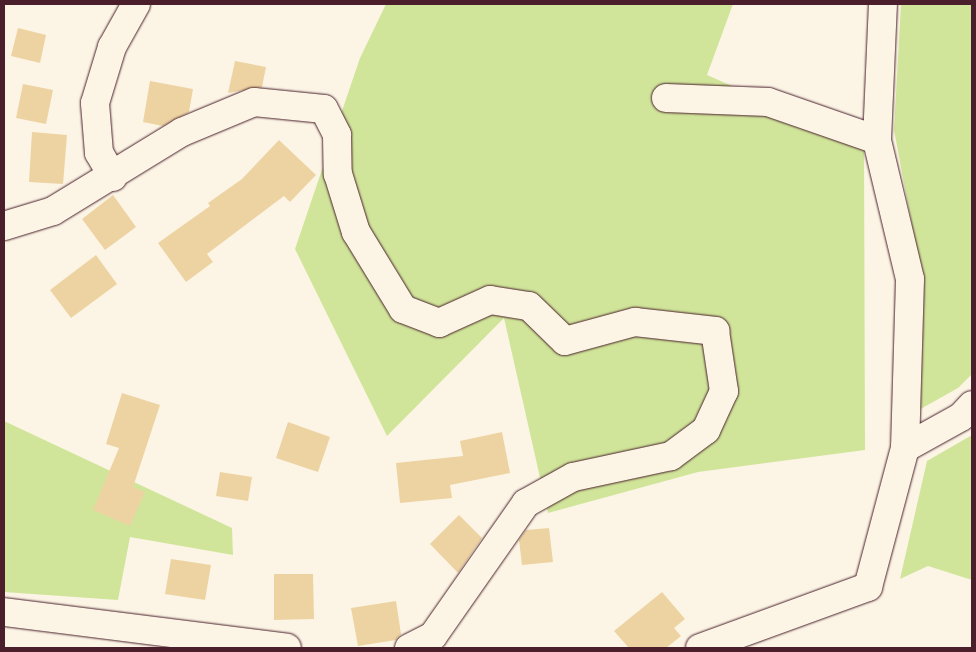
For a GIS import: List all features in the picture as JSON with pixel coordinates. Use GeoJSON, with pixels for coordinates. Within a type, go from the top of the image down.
{"type":"FeatureCollection","features":[{"type":"Feature","properties":{"kind":"street"},"geometry":{"type":"LineString","coordinates":[[114,177],[99,153],[95,103],[112,47],[136,4]]}},
{"type":"Feature","properties":{"kind":"street"},"geometry":{"type":"LineString","coordinates":[[700,648],[868,587],[905,448],[910,279],[877,140],[882,4]]}},
{"type":"Feature","properties":{"kind":"street"},"geometry":{"type":"LineString","coordinates":[[666,98],[768,102],[877,140]]}},
{"type":"Feature","properties":{"kind":"street"},"geometry":{"type":"LineString","coordinates":[[4,226],[53,211],[114,177],[182,132],[254,102],[324,109],[337,135],[338,174],[356,232],[403,309],[439,323],[490,300],[529,306],[565,341],[635,322],[715,331],[724,391],[706,430],[671,456],[573,477],[526,504],[433,636],[409,648]]}},
{"type":"Feature","properties":{"kind":"street"},"geometry":{"type":"LineString","coordinates":[[905,448],[961,417],[972,405]]}},
{"type":"Feature","properties":{"kind":"street"},"geometry":{"type":"LineString","coordinates":[[4,612],[146,638],[287,648]]}},
{"type":"Feature","properties":{"kind":"green space"},"geometry":{"type":"Polygon","coordinates":[[[386,4],[733,4],[707,75],[864,144],[865,450],[698,472],[548,513],[504,318],[387,436],[295,249],[360,58],[386,4]]]}},
{"type":"Feature","properties":{"kind":"green space"},"geometry":{"type":"Polygon","coordinates":[[[901,4],[972,4],[972,374],[958,388],[917,411],[921,274],[894,130],[901,4]]]}},
{"type":"Feature","properties":{"kind":"green space"},"geometry":{"type":"Polygon","coordinates":[[[4,421],[232,528],[233,555],[130,537],[118,600],[4,592],[4,421]]]}},
{"type":"Feature","properties":{"kind":"green space"},"geometry":{"type":"Polygon","coordinates":[[[972,435],[972,580],[928,566],[900,579],[927,461],[972,435]]]}},
{"type":"Feature","properties":{"kind":"building"},"geometry":{"type":"Polygon","coordinates":[[[18,28],[46,35],[40,63],[11,56],[18,28]]]}},
{"type":"Feature","properties":{"kind":"building"},"geometry":{"type":"Polygon","coordinates":[[[235,61],[266,67],[262,87],[228,93],[235,61]]]}},
{"type":"Feature","properties":{"kind":"building"},"geometry":{"type":"Polygon","coordinates":[[[150,81],[193,89],[189,112],[163,126],[143,122],[150,81]]]}},
{"type":"Feature","properties":{"kind":"building"},"geometry":{"type":"Polygon","coordinates":[[[23,84],[53,90],[46,124],[16,118],[23,84]]]}},
{"type":"Feature","properties":{"kind":"building"},"geometry":{"type":"Polygon","coordinates":[[[32,132],[67,135],[63,184],[29,182],[32,132]]]}},
{"type":"Feature","properties":{"kind":"building"},"geometry":{"type":"Polygon","coordinates":[[[279,140],[316,175],[290,202],[284,196],[207,254],[213,262],[186,282],[158,243],[210,206],[208,203],[242,179],[279,140]]]}},
{"type":"Feature","properties":{"kind":"building"},"geometry":{"type":"Polygon","coordinates":[[[113,195],[136,227],[105,250],[82,219],[113,195]]]}},
{"type":"Feature","properties":{"kind":"building"},"geometry":{"type":"Polygon","coordinates":[[[96,255],[117,284],[71,318],[50,290],[96,255]]]}},
{"type":"Feature","properties":{"kind":"building"},"geometry":{"type":"Polygon","coordinates":[[[122,393],[160,405],[133,487],[145,492],[130,526],[93,510],[119,448],[106,444],[122,393]]]}},
{"type":"Feature","properties":{"kind":"building"},"geometry":{"type":"Polygon","coordinates":[[[288,422],[330,437],[318,472],[276,458],[288,422]]]}},
{"type":"Feature","properties":{"kind":"building"},"geometry":{"type":"Polygon","coordinates":[[[502,432],[510,473],[450,485],[452,498],[400,503],[396,463],[463,456],[460,441],[502,432]]]}},
{"type":"Feature","properties":{"kind":"building"},"geometry":{"type":"Polygon","coordinates":[[[220,472],[252,477],[248,501],[216,496],[220,472]]]}},
{"type":"Feature","properties":{"kind":"building"},"geometry":{"type":"Polygon","coordinates":[[[459,515],[482,538],[458,573],[430,544],[459,515]]]}},
{"type":"Feature","properties":{"kind":"building"},"geometry":{"type":"Polygon","coordinates":[[[549,528],[553,562],[522,565],[519,540],[526,530],[549,528]]]}},
{"type":"Feature","properties":{"kind":"building"},"geometry":{"type":"Polygon","coordinates":[[[171,559],[211,565],[205,600],[165,594],[171,559]]]}},
{"type":"Feature","properties":{"kind":"building"},"geometry":{"type":"Polygon","coordinates":[[[274,574],[313,574],[314,619],[274,620],[274,574]]]}},
{"type":"Feature","properties":{"kind":"building"},"geometry":{"type":"Polygon","coordinates":[[[662,592],[685,619],[674,628],[681,636],[666,648],[629,648],[614,631],[662,592]]]}},
{"type":"Feature","properties":{"kind":"building"},"geometry":{"type":"Polygon","coordinates":[[[396,601],[401,634],[396,640],[358,646],[351,608],[396,601]]]}}]}
